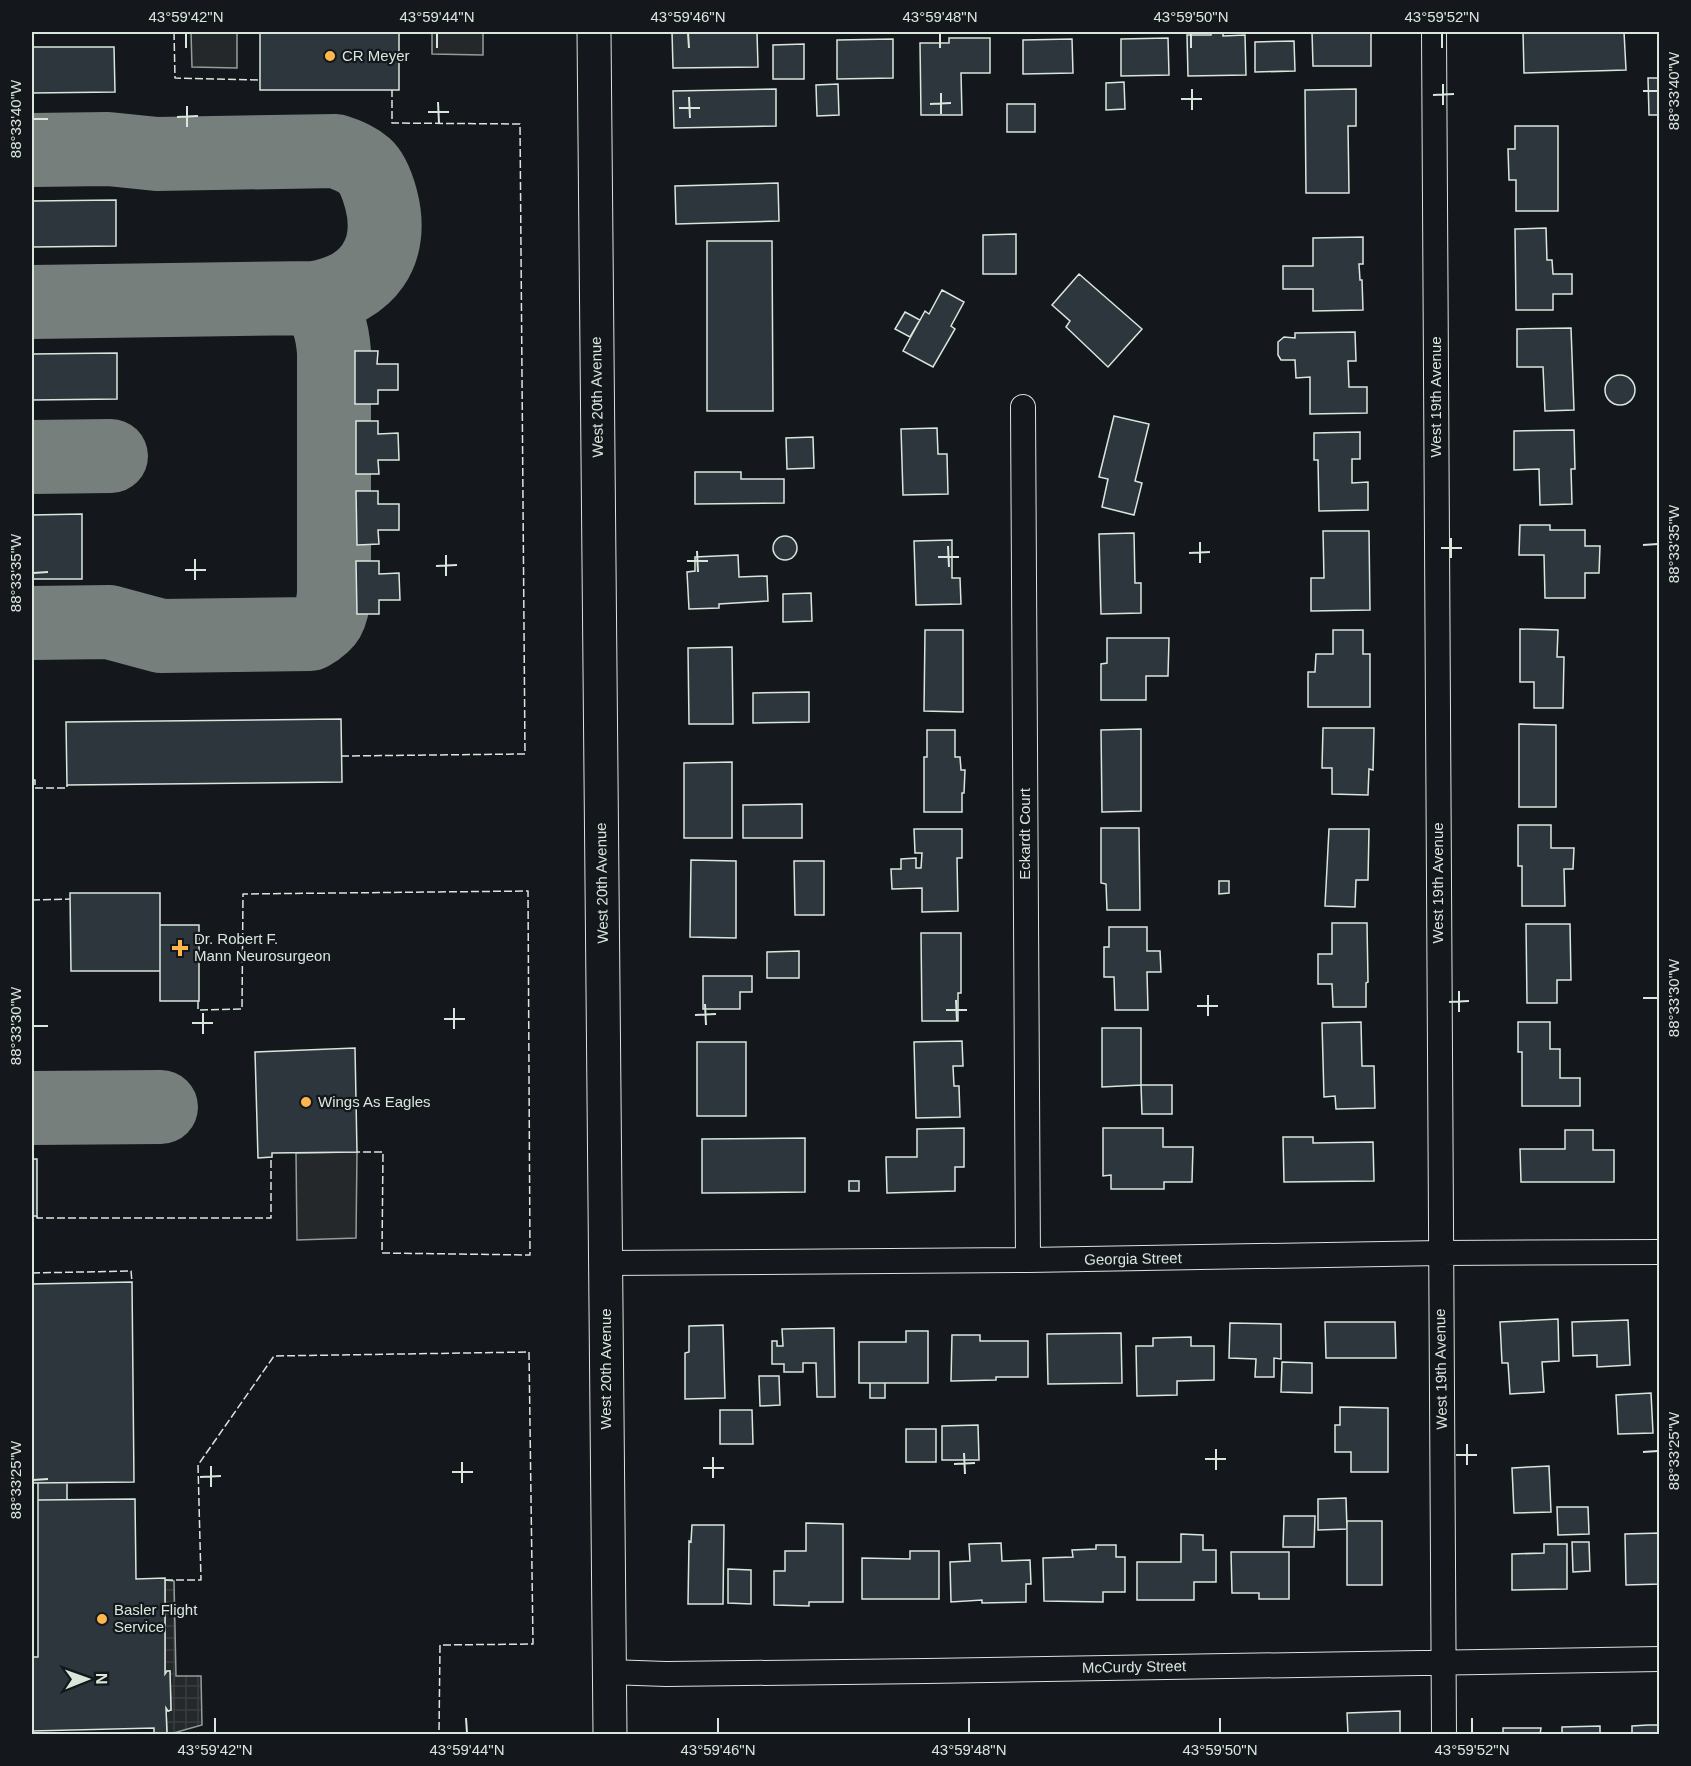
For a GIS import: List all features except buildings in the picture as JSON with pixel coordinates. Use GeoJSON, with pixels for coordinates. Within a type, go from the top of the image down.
{"type":"FeatureCollection","features":[{"type":"Feature","properties":{"kind":"main road","name":"West 20th Avenue"},"geometry":{"type":"LineString","coordinates":[[594,32],[610,1734]]}},
{"type":"Feature","properties":{"kind":"street","name":"West 19th Avenue"},"geometry":{"type":"LineString","coordinates":[[1434,32],[1444,1734]]}},
{"type":"Feature","properties":{"kind":"street","name":"Eckardt Court"},"geometry":{"type":"LineString","coordinates":[[1023,407],[1028,1260]]}},
{"type":"Feature","properties":{"kind":"street","name":"Georgia Street"},"geometry":{"type":"LineString","coordinates":[[606,1263],[1659,1252]]}},
{"type":"Feature","properties":{"kind":"street","name":"McCurdy Street"},"geometry":{"type":"LineString","coordinates":[[609,1672],[666,1674],[927,1671],[1659,1659]]}},
{"type":"Feature","properties":{"kind":"shaded area"},"geometry":{"type":"Polygon","coordinates":[[[191,32],[237,32],[237,68],[192,67],[191,32]]]}},
{"type":"Feature","properties":{"kind":"shaded area"},"geometry":{"type":"Polygon","coordinates":[[[432,32],[483,32],[483,55],[432,54],[432,32]]]}},
{"type":"Feature","properties":{"kind":"shaded area"},"geometry":{"type":"Polygon","coordinates":[[[357,1152],[356,1238],[297,1240],[296,1153],[357,1152]]]}},
{"type":"Feature","properties":{"kind":"shaded area"},"geometry":{"type":"Polygon","coordinates":[[[165,1580],[174,1581],[176,1676],[201,1676],[202,1725],[170,1734],[167,1734],[166,1708],[168,1711],[171,1710],[170,1671],[165,1674],[165,1580]]]}},
{"type":"Feature","properties":{"kind":"taxiway"},"geometry":{"type":"LineString","coordinates":[[32,150],[108,149],[157,154],[336,151],[365,166],[375,181],[384,218],[384,236],[380,252],[373,265],[363,277],[333,294],[314,298],[32,302]]}},
{"type":"Feature","properties":{"kind":"taxiway"},"geometry":{"type":"LineString","coordinates":[[32,623],[109,622],[161,636],[310,634],[325,623],[332,609],[334,595],[334,352],[328,323],[314,298]]}},
{"type":"Feature","properties":{"kind":"taxiway"},"geometry":{"type":"LineString","coordinates":[[32,457],[111,456]]}},
{"type":"Feature","properties":{"kind":"taxiway"},"geometry":{"type":"LineString","coordinates":[[32,1108],[161,1107]]}},
{"type":"Feature","properties":{"kind":"fence"},"geometry":{"type":"LineString","coordinates":[[174,32],[175,78],[261,80]]}},
{"type":"Feature","properties":{"kind":"fence"},"geometry":{"type":"LineString","coordinates":[[341,756],[525,754],[520,124],[392,123],[392,90]]}},
{"type":"Feature","properties":{"kind":"fence"},"geometry":{"type":"LineString","coordinates":[[32,780],[35,780],[35,788],[67,788],[67,785]]}},
{"type":"Feature","properties":{"kind":"fence"},"geometry":{"type":"LineString","coordinates":[[198,1001],[198,1010],[242,1009],[243,894],[528,891],[530,1255],[382,1253],[383,1152],[357,1152]]}},
{"type":"Feature","properties":{"kind":"fence"},"geometry":{"type":"LineString","coordinates":[[32,900],[70,899]]}},
{"type":"Feature","properties":{"kind":"fence"},"geometry":{"type":"LineString","coordinates":[[37,1216],[37,1218],[271,1218],[271,1157]]}},
{"type":"Feature","properties":{"kind":"fence"},"geometry":{"type":"LineString","coordinates":[[32,1273],[131,1271],[132,1282]]}},
{"type":"Feature","properties":{"kind":"fence"},"geometry":{"type":"LineString","coordinates":[[165,1580],[201,1580],[198,1465],[274,1356],[529,1352],[533,1644],[440,1645],[439,1734]]}},
{"type":"Feature","properties":{"kind":"place","name":"CR Meyer"},"geometry":{"type":"Point","coordinates":[330,56]}},
{"type":"Feature","properties":{"kind":"place","name":"Dr. Robert F. Mann Neurosurgeon"},"geometry":{"type":"Point","coordinates":[180,948]}},
{"type":"Feature","properties":{"kind":"place","name":"Wings As Eagles"},"geometry":{"type":"Point","coordinates":[306,1102]}},
{"type":"Feature","properties":{"kind":"place","name":"Basler Flight Service"},"geometry":{"type":"Point","coordinates":[102,1619]}}]}
